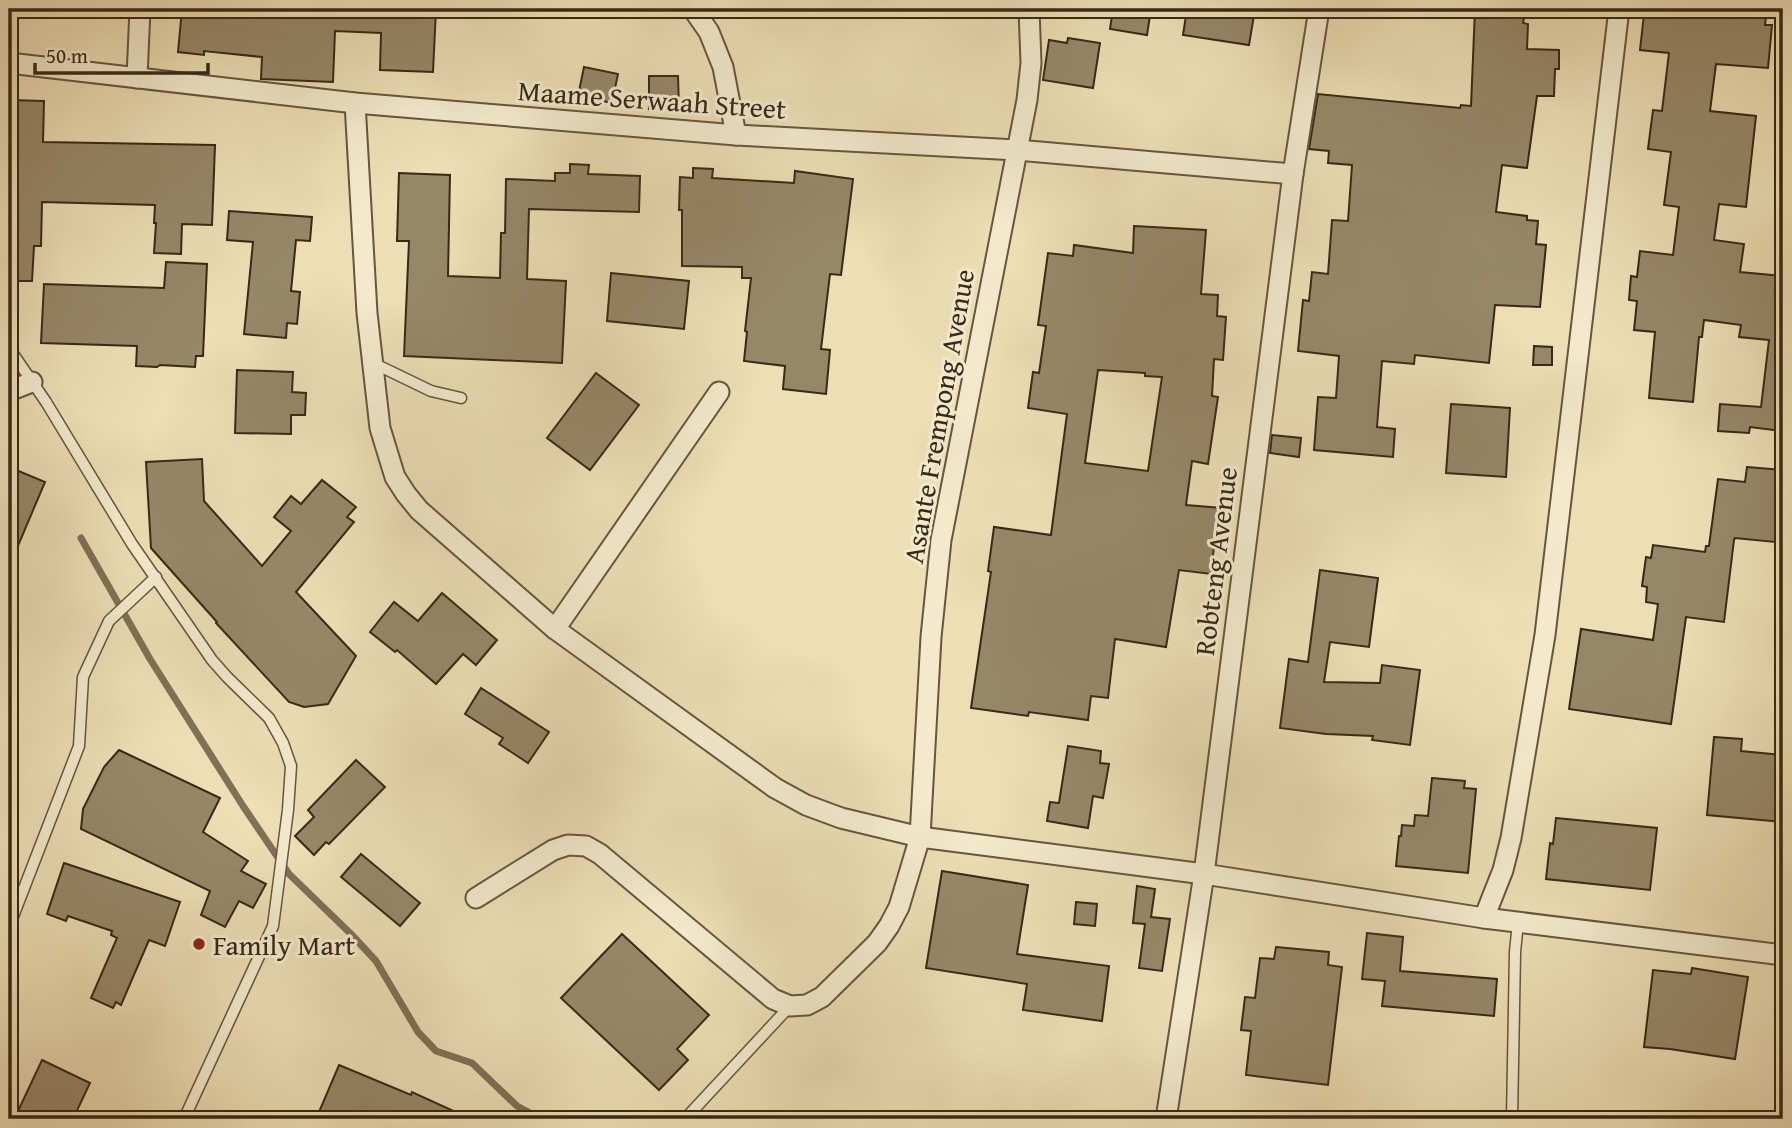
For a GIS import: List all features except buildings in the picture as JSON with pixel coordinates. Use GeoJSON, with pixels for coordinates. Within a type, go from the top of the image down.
{"type":"FeatureCollection","features":[{"type":"Feature","properties":{"kind":"street"},"geometry":{"type":"LineString","coordinates":[[137,78],[141,9]]}},
{"type":"Feature","properties":{"kind":"street"},"geometry":{"type":"LineString","coordinates":[[693,9],[709,32],[723,67],[736,135]]}},
{"type":"Feature","properties":{"kind":"street","name":"Asante Frempong Avenue"},"geometry":{"type":"LineString","coordinates":[[790,1006],[807,1005],[822,997],[877,943],[899,906],[920,837],[931,637],[941,540],[1030,81],[1029,9]]}},
{"type":"Feature","properties":{"kind":"street","name":"Robteng Avenue"},"geometry":{"type":"LineString","coordinates":[[1166,1119],[1204,874],[1293,174],[1319,9]]}},
{"type":"Feature","properties":{"kind":"street"},"geometry":{"type":"LineString","coordinates":[[1483,918],[1503,870],[1511,838],[1545,635],[1619,9]]}},
{"type":"Feature","properties":{"kind":"street","name":"Maame Serwaah Street"},"geometry":{"type":"LineString","coordinates":[[9,63],[355,103],[736,135],[1017,150],[1293,174]]}},
{"type":"Feature","properties":{"kind":"street"},"geometry":{"type":"LineString","coordinates":[[355,103],[367,313],[380,428],[394,477],[419,510],[555,629],[775,788],[806,805],[841,818],[920,837],[1204,874],[1483,918],[1783,955]]}},
{"type":"Feature","properties":{"kind":"street"},"geometry":{"type":"LineString","coordinates":[[9,391],[32,382]]}},
{"type":"Feature","properties":{"kind":"street"},"geometry":{"type":"LineString","coordinates":[[555,629],[719,391]]}},
{"type":"Feature","properties":{"kind":"street"},"geometry":{"type":"LineString","coordinates":[[476,898],[554,850],[568,845],[586,846],[600,854],[773,999],[790,1006]]}},
{"type":"Feature","properties":{"kind":"lane"},"geometry":{"type":"LineString","coordinates":[[9,348],[132,544],[212,660],[270,718],[291,766],[273,926],[184,1119]]}},
{"type":"Feature","properties":{"kind":"lane"},"geometry":{"type":"LineString","coordinates":[[373,363],[431,391],[461,398]]}},
{"type":"Feature","properties":{"kind":"lane"},"geometry":{"type":"LineString","coordinates":[[9,927],[79,746],[83,677],[109,621],[156,578]]}},
{"type":"Feature","properties":{"kind":"lane"},"geometry":{"type":"LineString","coordinates":[[1512,1119],[1518,922]]}},
{"type":"Feature","properties":{"kind":"lane"},"geometry":{"type":"LineString","coordinates":[[685,1119],[790,1006]]}},
{"type":"Feature","properties":{"kind":"waterway"},"geometry":{"type":"LineString","coordinates":[[81,538],[150,659],[289,874],[376,961],[418,1032],[436,1051],[472,1063],[517,1106],[541,1119]]}},
{"type":"Feature","properties":{"kind":"place","name":"Family Mart"},"geometry":{"type":"Point","coordinates":[199,944]}}]}
